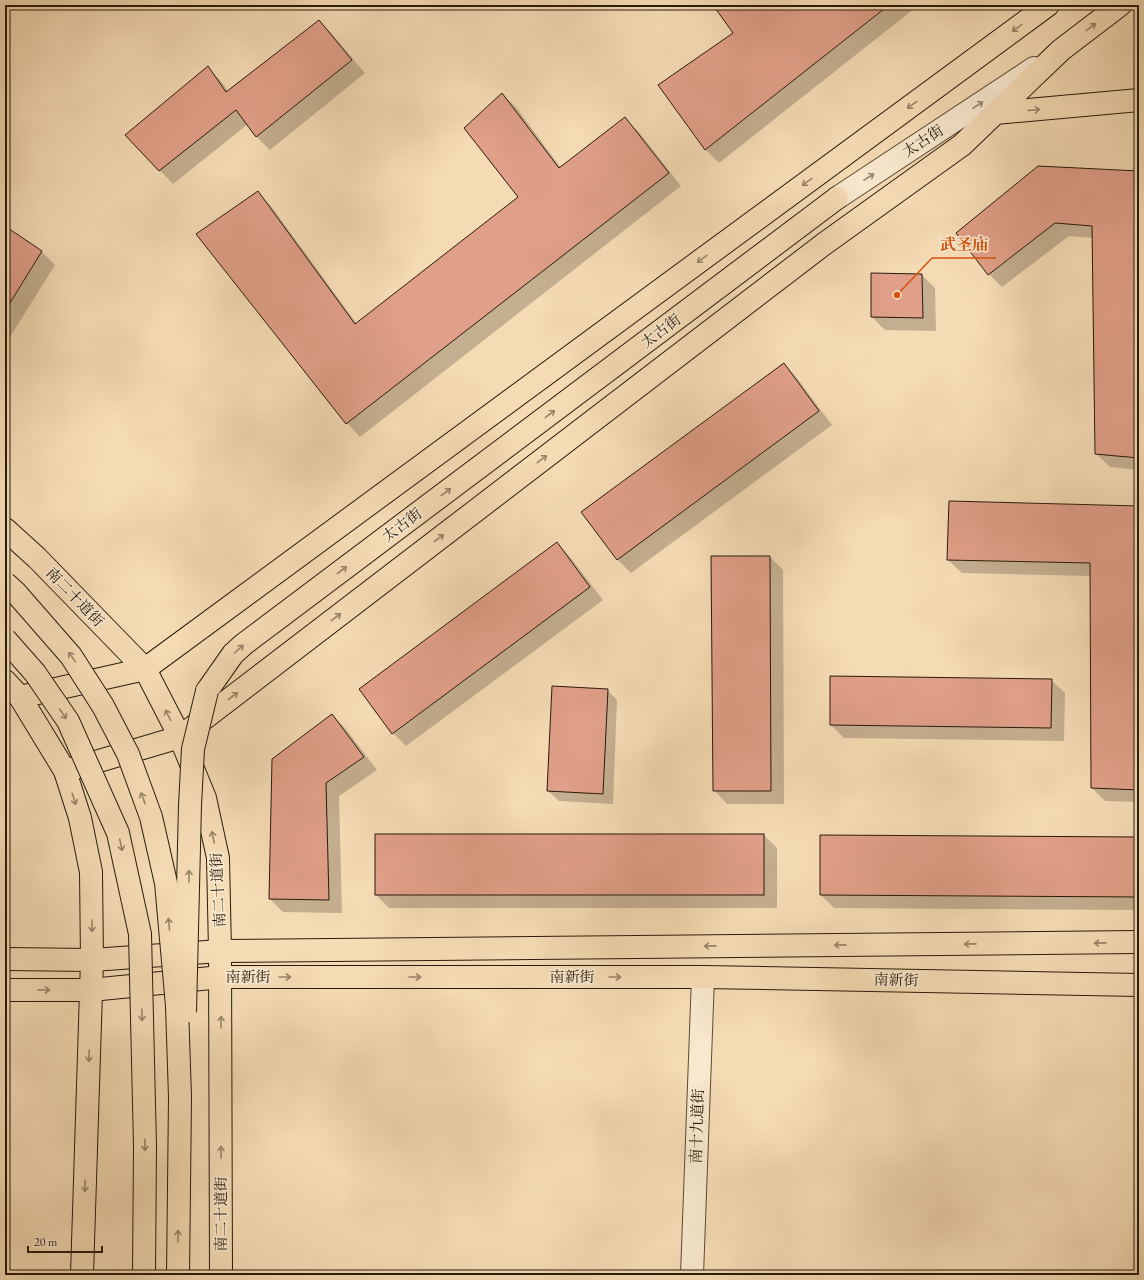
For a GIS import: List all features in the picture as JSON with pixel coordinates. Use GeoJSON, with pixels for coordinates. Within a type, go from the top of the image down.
{"type":"FeatureCollection","features":[{"type":"Feature","properties":{"kind":"main road"},"geometry":{"type":"LineString","coordinates":[[20,697],[145,669],[1048,5]]}},
{"type":"Feature","properties":{"kind":"main road"},"geometry":{"type":"LineString","coordinates":[[1062,50],[1120,5]]}},
{"type":"Feature","properties":{"kind":"main road"},"geometry":{"type":"LineString","coordinates":[[1127,5],[1139,7]]}},
{"type":"Feature","properties":{"kind":"main road","name":"太古街"},"geometry":{"type":"LineString","coordinates":[[180,737],[824,244],[962,145],[1062,50]]}},
{"type":"Feature","properties":{"kind":"main road"},"geometry":{"type":"LineString","coordinates":[[995,113],[1139,100]]}},
{"type":"Feature","properties":{"kind":"main road","name":"太古街"},"geometry":{"type":"LineString","coordinates":[[180,1097],[185,1016],[190,805],[193,749],[207,691],[233,654],[244,644],[837,198]]}},
{"type":"Feature","properties":{"kind":"main road","name":"南二十道街"},"geometry":{"type":"LineString","coordinates":[[5,529],[37,558],[145,669],[180,737],[205,798],[218,858],[221,977],[221,1275]]}},
{"type":"Feature","properties":{"kind":"main road"},"geometry":{"type":"LineString","coordinates":[[5,583],[16,593],[71,656],[102,706],[128,754],[150,817],[166,883],[177,1006],[180,1097],[178,1275]]}},
{"type":"Feature","properties":{"kind":"main road"},"geometry":{"type":"LineString","coordinates":[[5,639],[36,673],[68,721],[118,833],[140,934],[145,1146],[144,1275]]}},
{"type":"Feature","properties":{"kind":"main road"},"geometry":{"type":"LineString","coordinates":[[5,681],[20,697],[65,771],[80,818],[91,872],[92,960],[82,1275]]}},
{"type":"Feature","properties":{"kind":"main road"},"geometry":{"type":"LineString","coordinates":[[65,771],[180,737]]}},
{"type":"Feature","properties":{"kind":"main road","name":"南新街"},"geometry":{"type":"LineString","coordinates":[[5,959],[92,960],[220,951],[1139,942]]}},
{"type":"Feature","properties":{"kind":"main road","name":"南新街"},"geometry":{"type":"LineString","coordinates":[[5,990],[91,990],[221,977],[703,977],[1139,984]]}},
{"type":"Feature","properties":{"kind":"street","name":"太古街"},"geometry":{"type":"LineString","coordinates":[[837,198],[1062,50]]}},
{"type":"Feature","properties":{"kind":"street","name":"南十九道街"},"geometry":{"type":"LineString","coordinates":[[692,1275],[703,977]]}},
{"type":"Feature","properties":{"kind":"building"},"geometry":{"type":"Polygon","coordinates":[[[713,5],[889,5],[705,150],[658,85],[733,33],[713,5]]]}},
{"type":"Feature","properties":{"kind":"building"},"geometry":{"type":"Polygon","coordinates":[[[319,20],[352,60],[256,137],[236,110],[159,171],[125,135],[208,66],[226,92],[319,20]]]}},
{"type":"Feature","properties":{"kind":"building"},"geometry":{"type":"Polygon","coordinates":[[[502,93],[559,168],[625,117],[669,173],[346,424],[196,234],[258,191],[355,324],[518,197],[464,128],[502,93]]]}},
{"type":"Feature","properties":{"kind":"building"},"geometry":{"type":"Polygon","coordinates":[[[1038,166],[1139,171],[1139,458],[1095,454],[1092,226],[1055,223],[988,275],[956,233],[1038,166]]]}},
{"type":"Feature","properties":{"kind":"building"},"geometry":{"type":"Polygon","coordinates":[[[5,226],[42,251],[5,311],[5,226]]]}},
{"type":"Feature","properties":{"kind":"building"},"geometry":{"type":"Polygon","coordinates":[[[871,273],[922,274],[923,318],[871,317],[871,273]]]}},
{"type":"Feature","properties":{"kind":"building"},"geometry":{"type":"Polygon","coordinates":[[[784,363],[819,411],[617,560],[581,512],[784,363]]]}},
{"type":"Feature","properties":{"kind":"building"},"geometry":{"type":"Polygon","coordinates":[[[949,501],[1139,506],[1139,790],[1091,788],[1090,563],[947,560],[949,501]]]}},
{"type":"Feature","properties":{"kind":"building"},"geometry":{"type":"Polygon","coordinates":[[[557,542],[590,587],[392,734],[359,689],[557,542]]]}},
{"type":"Feature","properties":{"kind":"building"},"geometry":{"type":"Polygon","coordinates":[[[711,556],[770,556],[771,791],[713,791],[711,556]]]}},
{"type":"Feature","properties":{"kind":"building"},"geometry":{"type":"Polygon","coordinates":[[[830,676],[1052,679],[1051,728],[830,725],[830,676]]]}},
{"type":"Feature","properties":{"kind":"building"},"geometry":{"type":"Polygon","coordinates":[[[552,686],[608,689],[603,794],[547,791],[552,686]]]}},
{"type":"Feature","properties":{"kind":"building"},"geometry":{"type":"Polygon","coordinates":[[[332,714],[364,757],[326,783],[329,900],[269,899],[272,759],[332,714]]]}},
{"type":"Feature","properties":{"kind":"building"},"geometry":{"type":"Polygon","coordinates":[[[375,834],[764,834],[764,895],[375,895],[375,834]]]}},
{"type":"Feature","properties":{"kind":"building"},"geometry":{"type":"Polygon","coordinates":[[[820,835],[1139,837],[1139,897],[820,895],[820,835]]]}},
{"type":"Feature","properties":{"kind":"place","name":"武圣庙"},"geometry":{"type":"Point","coordinates":[897,295]}}]}
